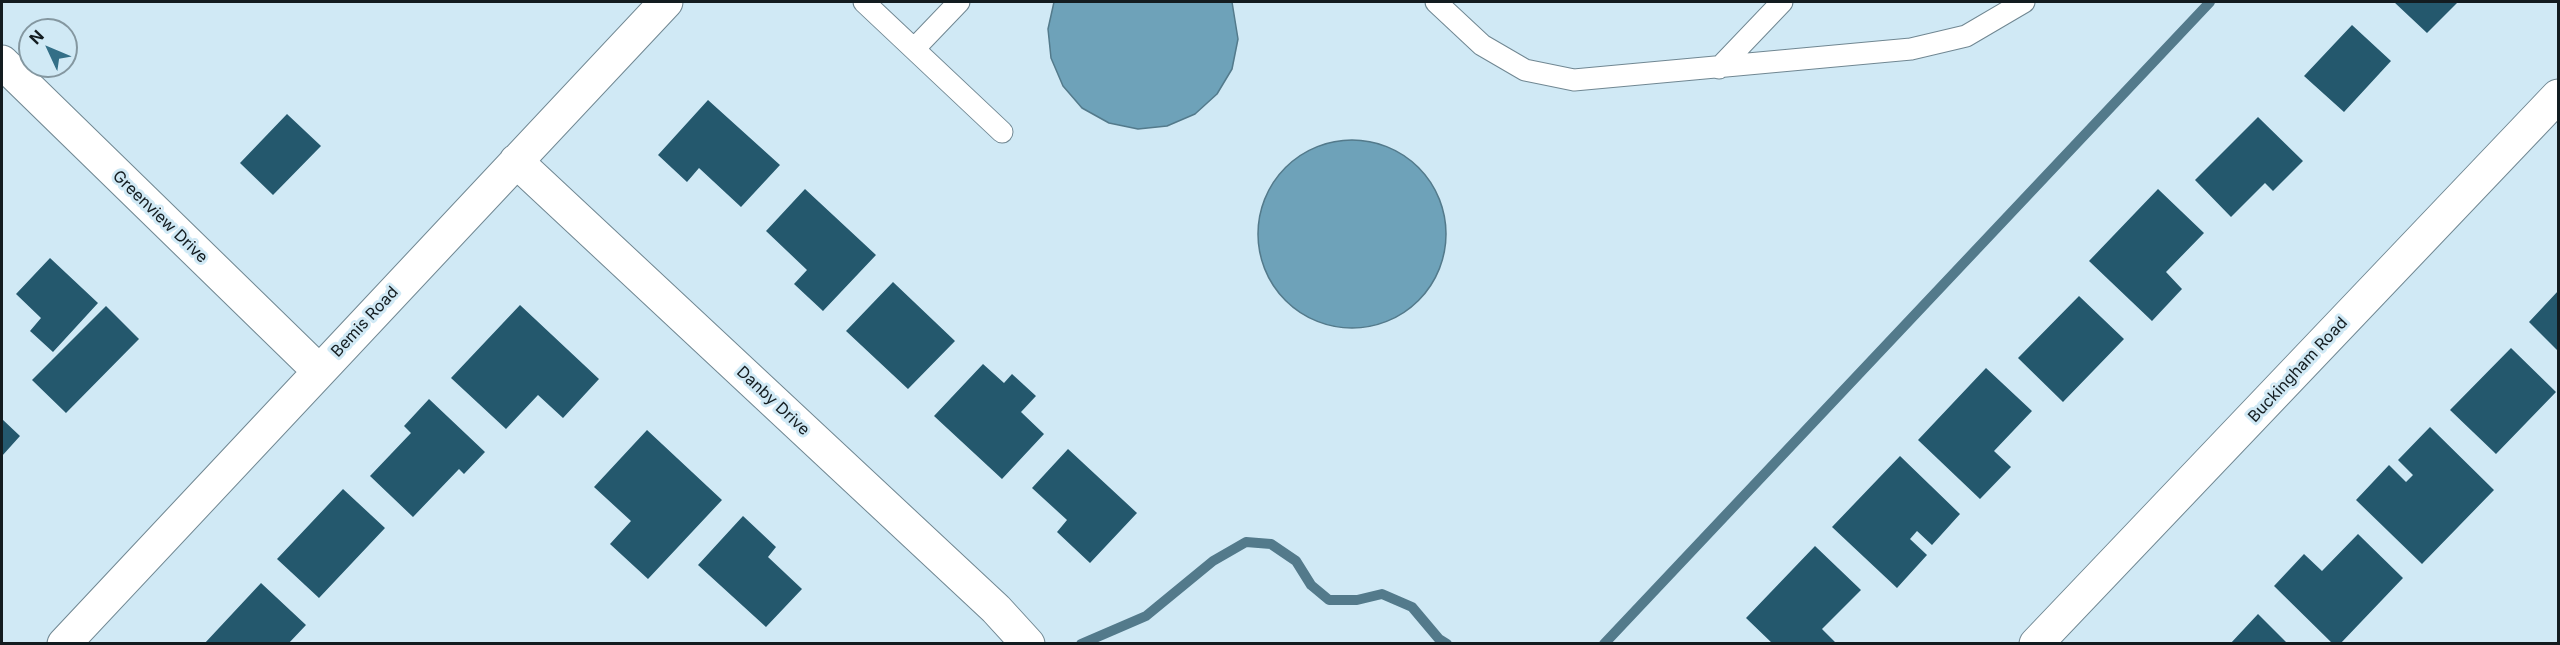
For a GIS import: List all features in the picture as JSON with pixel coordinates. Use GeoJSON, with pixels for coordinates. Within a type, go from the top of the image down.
{"type":"FeatureCollection","features":[{"type":"Feature","properties":{"kind":"street","name":"Bemis Road"},"geometry":{"type":"LineString","coordinates":[[64,644],[666,2]]}},
{"type":"Feature","properties":{"kind":"street","name":"Greenview Drive"},"geometry":{"type":"LineString","coordinates":[[2,62],[319,371]]}},
{"type":"Feature","properties":{"kind":"street","name":"Buckingham Road"},"geometry":{"type":"LineString","coordinates":[[2036,644],[2559,96]]}},
{"type":"Feature","properties":{"kind":"street","name":"Danby Drive"},"geometry":{"type":"LineString","coordinates":[[516,161],[996,609],[1028,644]]}},
{"type":"Feature","properties":{"kind":"lane"},"geometry":{"type":"LineString","coordinates":[[864,2],[1002,132]]}},
{"type":"Feature","properties":{"kind":"lane"},"geometry":{"type":"LineString","coordinates":[[914,49],[959,2]]}},
{"type":"Feature","properties":{"kind":"lane"},"geometry":{"type":"LineString","coordinates":[[1436,2],[1482,45],[1525,70],[1574,80],[1911,49],[1966,36],[2024,2]]}},
{"type":"Feature","properties":{"kind":"lane"},"geometry":{"type":"LineString","coordinates":[[1719,68],[1782,2]]}},
{"type":"Feature","properties":{"kind":"water"},"geometry":{"type":"Polygon","coordinates":[[[1054,2],[1232,2],[1238,39],[1232,69],[1217,94],[1195,114],[1167,126],[1138,129],[1109,123],[1082,108],[1063,86],[1051,58],[1048,29],[1054,2]]]}},
{"type":"Feature","properties":{"kind":"water"},"geometry":{"type":"Polygon","coordinates":[[[1343,140],[1361,140],[1388,147],[1419,167],[1439,198],[1446,234],[1439,270],[1419,301],[1388,321],[1361,328],[1343,328],[1308,317],[1292,307],[1279,294],[1262,261],[1258,243],[1258,225],[1269,190],[1279,174],[1292,161],[1325,144],[1343,140]]]}},
{"type":"Feature","properties":{"kind":"building"},"geometry":{"type":"Polygon","coordinates":[[[2394,2],[2458,2],[2427,33],[2394,2]]]}},
{"type":"Feature","properties":{"kind":"building"},"geometry":{"type":"Polygon","coordinates":[[[2352,25],[2391,61],[2344,112],[2304,76],[2352,25]]]}},
{"type":"Feature","properties":{"kind":"building"},"geometry":{"type":"Polygon","coordinates":[[[708,100],[780,165],[741,207],[699,168],[687,182],[658,155],[708,100]]]}},
{"type":"Feature","properties":{"kind":"building"},"geometry":{"type":"Polygon","coordinates":[[[287,114],[321,146],[273,195],[240,163],[287,114]]]}},
{"type":"Feature","properties":{"kind":"building"},"geometry":{"type":"Polygon","coordinates":[[[2258,117],[2303,161],[2273,191],[2265,183],[2231,217],[2195,180],[2258,117]]]}},
{"type":"Feature","properties":{"kind":"building"},"geometry":{"type":"Polygon","coordinates":[[[805,189],[876,255],[823,311],[794,284],[807,270],[766,231],[805,189]]]}},
{"type":"Feature","properties":{"kind":"building"},"geometry":{"type":"Polygon","coordinates":[[[2158,189],[2204,233],[2166,272],[2182,289],[2152,321],[2089,261],[2158,189]]]}},
{"type":"Feature","properties":{"kind":"building"},"geometry":{"type":"Polygon","coordinates":[[[50,258],[98,303],[53,352],[30,331],[41,318],[16,294],[50,258]]]}},
{"type":"Feature","properties":{"kind":"building"},"geometry":{"type":"Polygon","coordinates":[[[893,282],[955,341],[908,389],[846,331],[893,282]]]}},
{"type":"Feature","properties":{"kind":"building"},"geometry":{"type":"Polygon","coordinates":[[[2558,291],[2558,351],[2529,322],[2558,291]]]}},
{"type":"Feature","properties":{"kind":"building"},"geometry":{"type":"Polygon","coordinates":[[[2079,296],[2124,339],[2063,402],[2018,358],[2079,296]]]}},
{"type":"Feature","properties":{"kind":"building"},"geometry":{"type":"Polygon","coordinates":[[[520,305],[599,379],[563,418],[538,395],[506,429],[451,378],[520,305]]]}},
{"type":"Feature","properties":{"kind":"building"},"geometry":{"type":"Polygon","coordinates":[[[106,306],[139,339],[66,413],[32,380],[106,306]]]}},
{"type":"Feature","properties":{"kind":"building"},"geometry":{"type":"Polygon","coordinates":[[[2511,348],[2556,392],[2496,454],[2450,410],[2511,348]]]}},
{"type":"Feature","properties":{"kind":"building"},"geometry":{"type":"Polygon","coordinates":[[[983,364],[1004,383],[1012,374],[1036,396],[1021,412],[1044,434],[1002,479],[934,416],[983,364]]]}},
{"type":"Feature","properties":{"kind":"building"},"geometry":{"type":"Polygon","coordinates":[[[1986,368],[2032,411],[1994,451],[2011,467],[1980,499],[1918,440],[1986,368]]]}},
{"type":"Feature","properties":{"kind":"building"},"geometry":{"type":"Polygon","coordinates":[[[429,399],[485,452],[464,474],[459,469],[413,517],[370,476],[411,433],[404,426],[429,399]]]}},
{"type":"Feature","properties":{"kind":"building"},"geometry":{"type":"Polygon","coordinates":[[[2,419],[20,436],[2,456],[2,419]]]}},
{"type":"Feature","properties":{"kind":"building"},"geometry":{"type":"Polygon","coordinates":[[[2430,427],[2494,490],[2422,564],[2356,500],[2389,465],[2406,482],[2413,475],[2398,460],[2430,427]]]}},
{"type":"Feature","properties":{"kind":"building"},"geometry":{"type":"Polygon","coordinates":[[[647,430],[722,500],[648,579],[610,544],[631,521],[594,487],[647,430]]]}},
{"type":"Feature","properties":{"kind":"building"},"geometry":{"type":"Polygon","coordinates":[[[1068,449],[1137,513],[1090,563],[1057,532],[1067,520],[1032,488],[1068,449]]]}},
{"type":"Feature","properties":{"kind":"building"},"geometry":{"type":"Polygon","coordinates":[[[1900,456],[1960,514],[1932,545],[1917,531],[1910,539],[1927,555],[1897,588],[1832,527],[1900,456]]]}},
{"type":"Feature","properties":{"kind":"building"},"geometry":{"type":"Polygon","coordinates":[[[343,489],[385,528],[319,598],[277,559],[343,489]]]}},
{"type":"Feature","properties":{"kind":"building"},"geometry":{"type":"Polygon","coordinates":[[[743,516],[776,547],[768,557],[802,589],[766,627],[698,565],[743,516]]]}},
{"type":"Feature","properties":{"kind":"building"},"geometry":{"type":"Polygon","coordinates":[[[2358,534],[2403,578],[2340,644],[2333,644],[2274,586],[2304,554],[2322,571],[2358,534]]]}},
{"type":"Feature","properties":{"kind":"building"},"geometry":{"type":"Polygon","coordinates":[[[1815,546],[1861,590],[1822,629],[1837,644],[1773,644],[1746,618],[1815,546]]]}},
{"type":"Feature","properties":{"kind":"building"},"geometry":{"type":"Polygon","coordinates":[[[261,583],[306,625],[288,644],[204,644],[261,583]]]}},
{"type":"Feature","properties":{"kind":"building"},"geometry":{"type":"Polygon","coordinates":[[[2258,614],[2288,644],[2230,644],[2258,614]]]}},
{"type":"Feature","properties":{"kind":"waterway"},"geometry":{"type":"LineString","coordinates":[[1604,644],[2210,2]]}},
{"type":"Feature","properties":{"kind":"waterway"},"geometry":{"type":"LineString","coordinates":[[1081,644],[1146,616],[1213,561],[1246,542],[1271,544],[1296,561],[1311,585],[1329,600],[1357,600],[1382,594],[1412,607],[1439,639],[1447,644]]}}]}
